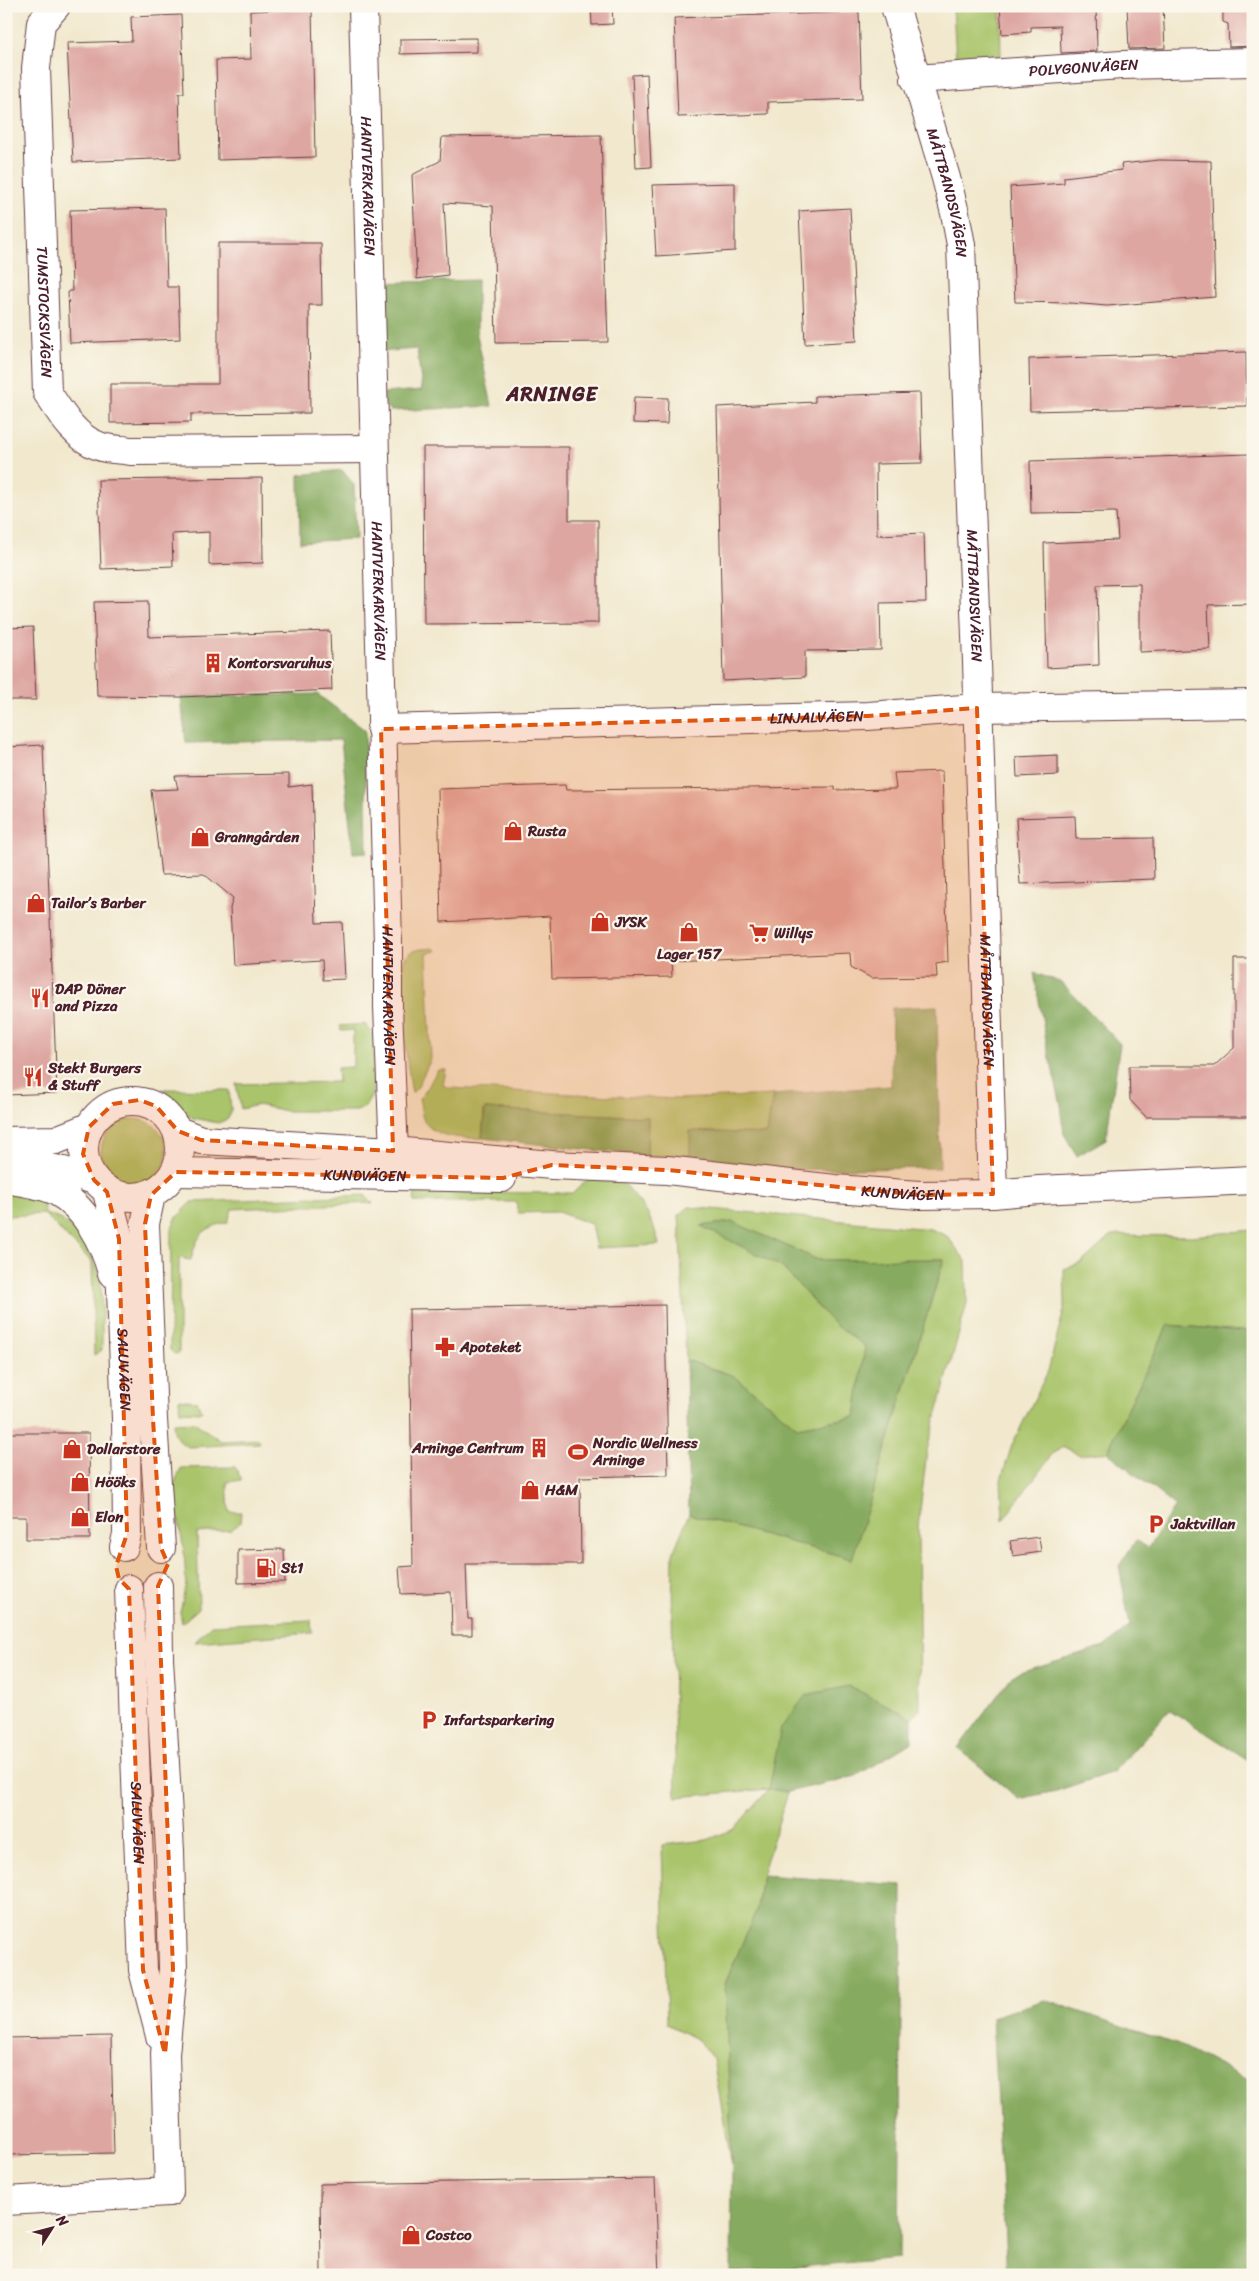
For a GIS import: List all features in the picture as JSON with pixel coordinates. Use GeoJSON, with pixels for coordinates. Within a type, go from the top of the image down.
{"type":"FeatureCollection","features":[{"type":"Feature","properties":{"kind":"street","name":"TUMSTOCKSVÄGEN"},"geometry":{"type":"LineString","coordinates":[[56,6],[41,23],[36,68],[47,392],[58,410],[72,428],[99,446],[131,451],[374,449]]}},
{"type":"Feature","properties":{"kind":"street","name":"HANTVERKARVÄGEN"},"geometry":{"type":"LineString","coordinates":[[363,6],[394,1164]]}},
{"type":"Feature","properties":{"kind":"street","name":"MÅTTBANDSVÄGEN"},"geometry":{"type":"LineString","coordinates":[[895,6],[915,79],[946,178],[961,245],[993,1194]]}},
{"type":"Feature","properties":{"kind":"street","name":"POLYGONVÄGEN"},"geometry":{"type":"LineString","coordinates":[[915,79],[1122,65],[1253,62]]}},
{"type":"Feature","properties":{"kind":"street","name":"LINJALVÄGEN"},"geometry":{"type":"LineString","coordinates":[[381,729],[868,716],[977,708],[1253,704]]}},
{"type":"Feature","properties":{"kind":"street"},"geometry":{"type":"LineString","coordinates":[[6,1165],[25,1164],[57,1168],[101,1186],[123,1198],[151,1195],[166,1186],[176,1172],[181,1154],[178,1131],[169,1116],[156,1106],[139,1100],[113,1104],[99,1113],[88,1127],[83,1154],[101,1186]]}},
{"type":"Feature","properties":{"kind":"street"},"geometry":{"type":"LineString","coordinates":[[6,1141],[56,1140],[88,1127]]}},
{"type":"Feature","properties":{"kind":"street","name":"KUNDVÄGEN"},"geometry":{"type":"LineString","coordinates":[[178,1131],[201,1140],[394,1164]]}},
{"type":"Feature","properties":{"kind":"street","name":"KUNDVÄGEN"},"geometry":{"type":"LineString","coordinates":[[176,1172],[394,1164],[552,1165],[667,1170],[834,1189],[901,1194],[993,1194],[1039,1190],[1253,1180]]}},
{"type":"Feature","properties":{"kind":"street"},"geometry":{"type":"LineString","coordinates":[[6,1179],[54,1190],[71,1201],[97,1233],[109,1262],[121,1314]]}},
{"type":"Feature","properties":{"kind":"street","name":"SALUVÄGEN"},"geometry":{"type":"LineString","coordinates":[[101,1186],[118,1239],[127,1534],[124,1547],[116,1559],[116,1566],[119,1579],[129,1588],[143,1970],[164,2054]]}},
{"type":"Feature","properties":{"kind":"street","name":"SALUVÄGEN"},"geometry":{"type":"LineString","coordinates":[[6,2201],[169,2192],[164,2054],[172,1969],[170,1851],[159,1658],[158,1586],[164,1580],[168,1564],[161,1548],[153,1427],[145,1224],[151,1195]]}},
{"type":"Feature","properties":{"kind":"street"},"geometry":{"type":"LineString","coordinates":[[124,1547],[138,1540],[146,1541],[161,1548]]}},
{"type":"Feature","properties":{"kind":"street"},"geometry":{"type":"LineString","coordinates":[[129,1588],[144,1592],[158,1586]]}},
{"type":"Feature","properties":{"kind":"highlighted area"},"geometry":{"type":"Polygon","coordinates":[[[977,708],[993,1194],[920,1195],[667,1170],[552,1165],[503,1178],[176,1172],[151,1195],[145,1224],[153,1419],[161,1548],[168,1564],[158,1586],[173,1969],[165,2054],[143,1970],[129,1589],[119,1579],[116,1566],[127,1534],[119,1239],[107,1192],[94,1180],[83,1154],[89,1127],[113,1104],[139,1100],[156,1106],[178,1131],[201,1140],[393,1151],[381,729],[868,716],[977,708]]]}},
{"type":"Feature","properties":{"kind":"green space"},"geometry":{"type":"Polygon","coordinates":[[[953,6],[1000,6],[1001,60],[956,61],[953,6]]]}},
{"type":"Feature","properties":{"kind":"green space"},"geometry":{"type":"Polygon","coordinates":[[[477,280],[477,335],[492,406],[390,411],[384,402],[384,393],[422,390],[417,349],[378,352],[375,283],[477,280]]]}},
{"type":"Feature","properties":{"kind":"green space"},"geometry":{"type":"Polygon","coordinates":[[[342,470],[354,485],[356,539],[300,542],[299,475],[342,470]]]}},
{"type":"Feature","properties":{"kind":"green space"},"geometry":{"type":"Polygon","coordinates":[[[317,694],[365,730],[367,852],[353,853],[341,740],[186,743],[181,697],[317,694]]]}},
{"type":"Feature","properties":{"kind":"green space"},"geometry":{"type":"Polygon","coordinates":[[[434,948],[437,951],[427,953],[431,1059],[417,1088],[412,1093],[403,1022],[401,981],[403,965],[409,953],[419,949],[434,948]]]}},
{"type":"Feature","properties":{"kind":"green space"},"geometry":{"type":"Polygon","coordinates":[[[1034,973],[1061,982],[1120,1044],[1106,1139],[1077,1156],[1064,1134],[1061,1105],[1047,1046],[1034,973]]]}},
{"type":"Feature","properties":{"kind":"green space"},"geometry":{"type":"Polygon","coordinates":[[[937,1006],[940,1168],[757,1170],[690,1155],[690,1131],[767,1134],[773,1095],[891,1086],[892,1008],[937,1006]]]}},
{"type":"Feature","properties":{"kind":"green space"},"geometry":{"type":"Polygon","coordinates":[[[365,1024],[373,1034],[374,1063],[372,1095],[365,1107],[357,1111],[286,1111],[258,1105],[241,1109],[236,1084],[338,1082],[337,1068],[353,1067],[353,1030],[341,1031],[340,1026],[365,1024]]]}},
{"type":"Feature","properties":{"kind":"green space"},"geometry":{"type":"Polygon","coordinates":[[[438,1070],[446,1070],[443,1085],[449,1088],[677,1099],[773,1095],[767,1134],[691,1131],[690,1155],[647,1156],[648,1117],[484,1109],[482,1138],[459,1138],[442,1134],[429,1127],[424,1121],[419,1098],[425,1092],[438,1070]]]}},
{"type":"Feature","properties":{"kind":"green space"},"geometry":{"type":"Polygon","coordinates":[[[164,1089],[229,1090],[231,1110],[228,1119],[218,1123],[193,1118],[177,1108],[164,1089]]]}},
{"type":"Feature","properties":{"kind":"green space"},"geometry":{"type":"Polygon","coordinates":[[[485,1109],[648,1117],[647,1156],[482,1138],[485,1109]]]}},
{"type":"Feature","properties":{"kind":"green space"},"geometry":{"type":"Polygon","coordinates":[[[128,1119],[140,1119],[152,1124],[162,1134],[167,1146],[165,1165],[152,1180],[140,1185],[128,1185],[116,1180],[106,1170],[101,1158],[101,1146],[106,1134],[116,1124],[128,1119]]]}},
{"type":"Feature","properties":{"kind":"green space"},"geometry":{"type":"Polygon","coordinates":[[[588,1179],[619,1179],[645,1209],[653,1225],[659,1245],[596,1248],[591,1224],[558,1212],[518,1213],[516,1202],[414,1202],[415,1192],[573,1193],[588,1179]]]}},
{"type":"Feature","properties":{"kind":"green space"},"geometry":{"type":"Polygon","coordinates":[[[6,1187],[43,1195],[44,1214],[6,1216],[6,1187]]]}},
{"type":"Feature","properties":{"kind":"green space"},"geometry":{"type":"Polygon","coordinates":[[[365,1195],[373,1203],[232,1209],[228,1222],[212,1227],[202,1234],[198,1239],[191,1260],[179,1258],[179,1353],[174,1354],[170,1350],[171,1229],[177,1217],[192,1202],[365,1195]]]}},
{"type":"Feature","properties":{"kind":"green space"},"geometry":{"type":"Polygon","coordinates":[[[689,1207],[930,1229],[947,1236],[966,1261],[967,1303],[927,1450],[918,1528],[920,1710],[912,1718],[848,1686],[770,1789],[788,1792],[762,1875],[757,1909],[725,1984],[732,2166],[713,2059],[698,2040],[667,2024],[662,1845],[707,1840],[734,1829],[769,1789],[676,1797],[672,1612],[673,1553],[689,1514],[852,1559],[944,1259],[818,1260],[733,1222],[702,1226],[782,1267],[835,1325],[865,1346],[855,1417],[797,1427],[734,1376],[686,1360],[679,1215],[689,1207]]]}},
{"type":"Feature","properties":{"kind":"green space"},"geometry":{"type":"Polygon","coordinates":[[[44,1214],[54,1216],[63,1221],[79,1236],[91,1254],[99,1273],[102,1299],[102,1350],[94,1355],[92,1262],[44,1214]]]}},
{"type":"Feature","properties":{"kind":"green space"},"geometry":{"type":"Polygon","coordinates":[[[733,1222],[818,1260],[944,1259],[852,1559],[689,1514],[686,1360],[734,1376],[797,1427],[855,1417],[865,1346],[835,1325],[782,1267],[701,1226],[733,1222]]]}},
{"type":"Feature","properties":{"kind":"green space"},"geometry":{"type":"Polygon","coordinates":[[[1253,1230],[1253,1332],[1168,1325],[1107,1452],[1080,1455],[1064,1447],[1053,1453],[1003,1520],[1001,1480],[1012,1445],[1048,1371],[1065,1306],[1064,1269],[1081,1263],[1112,1235],[1192,1236],[1253,1230]]]}},
{"type":"Feature","properties":{"kind":"green space"},"geometry":{"type":"Polygon","coordinates":[[[1168,1325],[1253,1332],[1253,1763],[1170,1710],[1113,1772],[1056,1791],[1019,1799],[958,1748],[1013,1675],[1104,1647],[1130,1626],[1119,1566],[1136,1540],[1148,1548],[1175,1506],[1107,1452],[1168,1325]]]}},
{"type":"Feature","properties":{"kind":"green space"},"geometry":{"type":"Polygon","coordinates":[[[179,1399],[196,1401],[202,1412],[180,1411],[179,1399]]]}},
{"type":"Feature","properties":{"kind":"green space"},"geometry":{"type":"Polygon","coordinates":[[[194,1422],[221,1441],[259,1439],[259,1443],[189,1447],[177,1438],[173,1423],[194,1422]]]}},
{"type":"Feature","properties":{"kind":"green space"},"geometry":{"type":"Polygon","coordinates":[[[235,1467],[242,1480],[227,1482],[229,1512],[241,1512],[240,1523],[231,1530],[197,1533],[199,1608],[182,1623],[180,1612],[186,1584],[184,1552],[173,1487],[181,1468],[235,1467]]]}},
{"type":"Feature","properties":{"kind":"green space"},"geometry":{"type":"Polygon","coordinates":[[[311,1620],[312,1633],[195,1642],[211,1625],[311,1620]]]}},
{"type":"Feature","properties":{"kind":"green space"},"geometry":{"type":"Polygon","coordinates":[[[849,1686],[912,1718],[912,1742],[856,1776],[788,1792],[769,1789],[781,1728],[806,1695],[849,1686]]]}},
{"type":"Feature","properties":{"kind":"green space"},"geometry":{"type":"Polygon","coordinates":[[[762,1875],[902,1885],[899,2258],[731,2273],[732,2166],[725,1984],[757,1909],[762,1875]]]}},
{"type":"Feature","properties":{"kind":"green space"},"geometry":{"type":"Polygon","coordinates":[[[1045,2000],[1184,2047],[1253,2083],[1253,2275],[1007,2275],[992,2017],[1045,2000]]]}},
{"type":"Feature","properties":{"kind":"building"},"geometry":{"type":"Polygon","coordinates":[[[591,6],[612,6],[613,24],[592,25],[591,6]]]}},
{"type":"Feature","properties":{"kind":"building"},"geometry":{"type":"Polygon","coordinates":[[[1000,6],[1096,6],[1097,51],[1061,53],[1060,26],[1031,27],[1031,32],[1002,34],[1000,6]]]}},
{"type":"Feature","properties":{"kind":"building"},"geometry":{"type":"Polygon","coordinates":[[[1127,6],[1163,6],[1165,48],[1129,49],[1127,6]]]}},
{"type":"Feature","properties":{"kind":"building"},"geometry":{"type":"Polygon","coordinates":[[[1223,6],[1253,6],[1253,46],[1229,47],[1228,24],[1223,22],[1223,6]]]}},
{"type":"Feature","properties":{"kind":"building"},"geometry":{"type":"Polygon","coordinates":[[[312,9],[315,157],[218,160],[216,60],[251,59],[250,11],[312,9]]]}},
{"type":"Feature","properties":{"kind":"building"},"geometry":{"type":"Polygon","coordinates":[[[859,12],[862,99],[768,102],[768,114],[678,117],[674,18],[859,12]]]}},
{"type":"Feature","properties":{"kind":"building"},"geometry":{"type":"Polygon","coordinates":[[[181,15],[184,93],[179,93],[181,158],[73,162],[67,43],[132,41],[131,17],[181,15]]]}},
{"type":"Feature","properties":{"kind":"building"},"geometry":{"type":"Polygon","coordinates":[[[477,38],[477,52],[400,54],[400,39],[477,38]]]}},
{"type":"Feature","properties":{"kind":"building"},"geometry":{"type":"Polygon","coordinates":[[[647,74],[651,167],[636,168],[632,75],[647,74]]]}},
{"type":"Feature","properties":{"kind":"building"},"geometry":{"type":"Polygon","coordinates":[[[601,135],[608,342],[496,343],[493,206],[444,203],[448,275],[417,279],[412,175],[440,161],[442,137],[601,135]]]}},
{"type":"Feature","properties":{"kind":"building"},"geometry":{"type":"Polygon","coordinates":[[[1159,160],[1211,161],[1215,297],[1107,306],[1015,302],[1010,187],[1064,183],[1064,177],[1122,170],[1121,164],[1159,160]]]}},
{"type":"Feature","properties":{"kind":"building"},"geometry":{"type":"Polygon","coordinates":[[[735,183],[735,251],[656,256],[652,185],[735,183]]]}},
{"type":"Feature","properties":{"kind":"building"},"geometry":{"type":"Polygon","coordinates":[[[165,208],[167,287],[178,287],[180,339],[70,343],[68,291],[72,291],[70,210],[165,208]]]}},
{"type":"Feature","properties":{"kind":"building"},"geometry":{"type":"Polygon","coordinates":[[[850,208],[857,341],[805,344],[799,211],[850,208]]]}},
{"type":"Feature","properties":{"kind":"building"},"geometry":{"type":"Polygon","coordinates":[[[218,243],[321,243],[322,305],[309,305],[310,413],[191,414],[191,422],[110,423],[110,384],[218,384],[218,243]]]}},
{"type":"Feature","properties":{"kind":"building"},"geometry":{"type":"Polygon","coordinates":[[[1246,352],[1247,406],[1030,411],[1029,359],[1246,352]]]}},
{"type":"Feature","properties":{"kind":"building"},"geometry":{"type":"Polygon","coordinates":[[[920,393],[922,463],[876,464],[877,535],[924,533],[926,602],[880,603],[881,650],[805,651],[805,677],[723,681],[717,407],[815,402],[815,396],[920,393]]]}},
{"type":"Feature","properties":{"kind":"building"},"geometry":{"type":"Polygon","coordinates":[[[634,397],[668,398],[667,424],[633,423],[634,397]]]}},
{"type":"Feature","properties":{"kind":"building"},"geometry":{"type":"Polygon","coordinates":[[[423,447],[569,447],[569,520],[598,520],[598,623],[424,624],[423,447]]]}},
{"type":"Feature","properties":{"kind":"building"},"geometry":{"type":"Polygon","coordinates":[[[1249,454],[1251,530],[1253,530],[1253,604],[1208,605],[1210,649],[1140,652],[1140,584],[1097,585],[1099,665],[1047,668],[1044,543],[1118,540],[1116,512],[1031,513],[1030,461],[1249,454]]]}},
{"type":"Feature","properties":{"kind":"building"},"geometry":{"type":"Polygon","coordinates":[[[262,478],[263,563],[209,565],[209,532],[172,534],[173,566],[101,569],[98,480],[262,478]]]}},
{"type":"Feature","properties":{"kind":"building","name":"Kontorsvaruhus"},"geometry":{"type":"Polygon","coordinates":[[[148,601],[149,637],[330,631],[332,690],[181,697],[97,696],[94,602],[148,601]]]}},
{"type":"Feature","properties":{"kind":"building"},"geometry":{"type":"Polygon","coordinates":[[[33,627],[36,700],[6,700],[6,628],[33,627]]]}},
{"type":"Feature","properties":{"kind":"building"},"geometry":{"type":"Polygon","coordinates":[[[43,745],[57,1093],[6,1095],[6,747],[43,745]]]}},
{"type":"Feature","properties":{"kind":"building"},"geometry":{"type":"Polygon","coordinates":[[[1058,755],[1058,775],[1017,777],[1016,757],[1058,755]]]}},
{"type":"Feature","properties":{"kind":"building"},"geometry":{"type":"Polygon","coordinates":[[[942,771],[948,962],[936,964],[937,977],[871,978],[851,967],[850,953],[671,961],[672,977],[552,979],[550,916],[441,922],[438,789],[565,785],[566,790],[835,787],[835,790],[896,789],[894,773],[942,771]]]}},
{"type":"Feature","properties":{"kind":"building"},"geometry":{"type":"Polygon","coordinates":[[[289,774],[289,787],[312,784],[316,923],[342,922],[345,979],[323,980],[322,960],[233,965],[230,908],[233,898],[204,874],[161,875],[151,790],[178,789],[175,776],[289,774]]]}},
{"type":"Feature","properties":{"kind":"building"},"geometry":{"type":"Polygon","coordinates":[[[1075,816],[1076,839],[1153,838],[1154,879],[1020,884],[1016,818],[1075,816]]]}},
{"type":"Feature","properties":{"kind":"building"},"geometry":{"type":"Polygon","coordinates":[[[1234,959],[1253,959],[1253,1117],[1146,1117],[1130,1100],[1129,1066],[1214,1066],[1234,1048],[1234,959]]]}},
{"type":"Feature","properties":{"kind":"building","name":"Arninge Centrum"},"geometry":{"type":"Polygon","coordinates":[[[665,1305],[668,1475],[580,1477],[581,1564],[466,1564],[468,1619],[472,1619],[472,1635],[452,1635],[451,1592],[401,1594],[399,1567],[413,1566],[409,1309],[665,1305]]]}},
{"type":"Feature","properties":{"kind":"building"},"geometry":{"type":"Polygon","coordinates":[[[6,1433],[89,1433],[90,1539],[26,1539],[26,1517],[6,1517],[6,1433]]]}},
{"type":"Feature","properties":{"kind":"building"},"geometry":{"type":"Polygon","coordinates":[[[1039,1537],[1041,1552],[1013,1556],[1010,1541],[1039,1537]]]}},
{"type":"Feature","properties":{"kind":"building"},"geometry":{"type":"Polygon","coordinates":[[[284,1549],[285,1582],[238,1583],[238,1550],[284,1549]]]}},
{"type":"Feature","properties":{"kind":"building"},"geometry":{"type":"Polygon","coordinates":[[[111,2036],[114,2153],[6,2155],[6,2038],[111,2036]]]}},
{"type":"Feature","properties":{"kind":"building"},"geometry":{"type":"Polygon","coordinates":[[[655,2179],[659,2275],[321,2275],[320,2184],[655,2179]]]}},
{"type":"Feature","properties":{"kind":"place","name":"Kontorsvaruhus"},"geometry":{"type":"Point","coordinates":[213,663]}},
{"type":"Feature","properties":{"kind":"place","name":"Rusta"},"geometry":{"type":"Point","coordinates":[513,831]}},
{"type":"Feature","properties":{"kind":"place","name":"Granngården"},"geometry":{"type":"Point","coordinates":[200,837]}},
{"type":"Feature","properties":{"kind":"place","name":"Tailor’s Barber"},"geometry":{"type":"Point","coordinates":[36,903]}},
{"type":"Feature","properties":{"kind":"place","name":"JYSK"},"geometry":{"type":"Point","coordinates":[600,922]}},
{"type":"Feature","properties":{"kind":"place","name":"Lager 157"},"geometry":{"type":"Point","coordinates":[689,932]}},
{"type":"Feature","properties":{"kind":"place","name":"Willys"},"geometry":{"type":"Point","coordinates":[759,933]}},
{"type":"Feature","properties":{"kind":"place","name":"DAP Döner and Pizza"},"geometry":{"type":"Point","coordinates":[40,998]}},
{"type":"Feature","properties":{"kind":"place","name":"Stekt Burgers & Stuff"},"geometry":{"type":"Point","coordinates":[33,1077]}},
{"type":"Feature","properties":{"kind":"place","name":"Apoteket"},"geometry":{"type":"Point","coordinates":[445,1347]}},
{"type":"Feature","properties":{"kind":"place","name":"Arninge Centrum"},"geometry":{"type":"Point","coordinates":[539,1448]}},
{"type":"Feature","properties":{"kind":"place","name":"Dollarstore"},"geometry":{"type":"Point","coordinates":[72,1449]}},
{"type":"Feature","properties":{"kind":"place","name":"Nordic Wellness Arninge"},"geometry":{"type":"Point","coordinates":[578,1452]}},
{"type":"Feature","properties":{"kind":"place","name":"Hööks"},"geometry":{"type":"Point","coordinates":[80,1482]}},
{"type":"Feature","properties":{"kind":"place","name":"H&M"},"geometry":{"type":"Point","coordinates":[530,1490]}},
{"type":"Feature","properties":{"kind":"place","name":"Elon"},"geometry":{"type":"Point","coordinates":[80,1517]}},
{"type":"Feature","properties":{"kind":"place","name":"Jaktvillan"},"geometry":{"type":"Point","coordinates":[1156,1524]}},
{"type":"Feature","properties":{"kind":"place","name":"St1"},"geometry":{"type":"Point","coordinates":[266,1568]}},
{"type":"Feature","properties":{"kind":"place","name":"Infartsparkering"},"geometry":{"type":"Point","coordinates":[429,1720]}},
{"type":"Feature","properties":{"kind":"place","name":"Costco"},"geometry":{"type":"Point","coordinates":[411,2235]}},
{"type":"Feature","properties":{"kind":"district","name":"ARNINGE"},"geometry":{"type":"Point","coordinates":[552,394]}}]}
